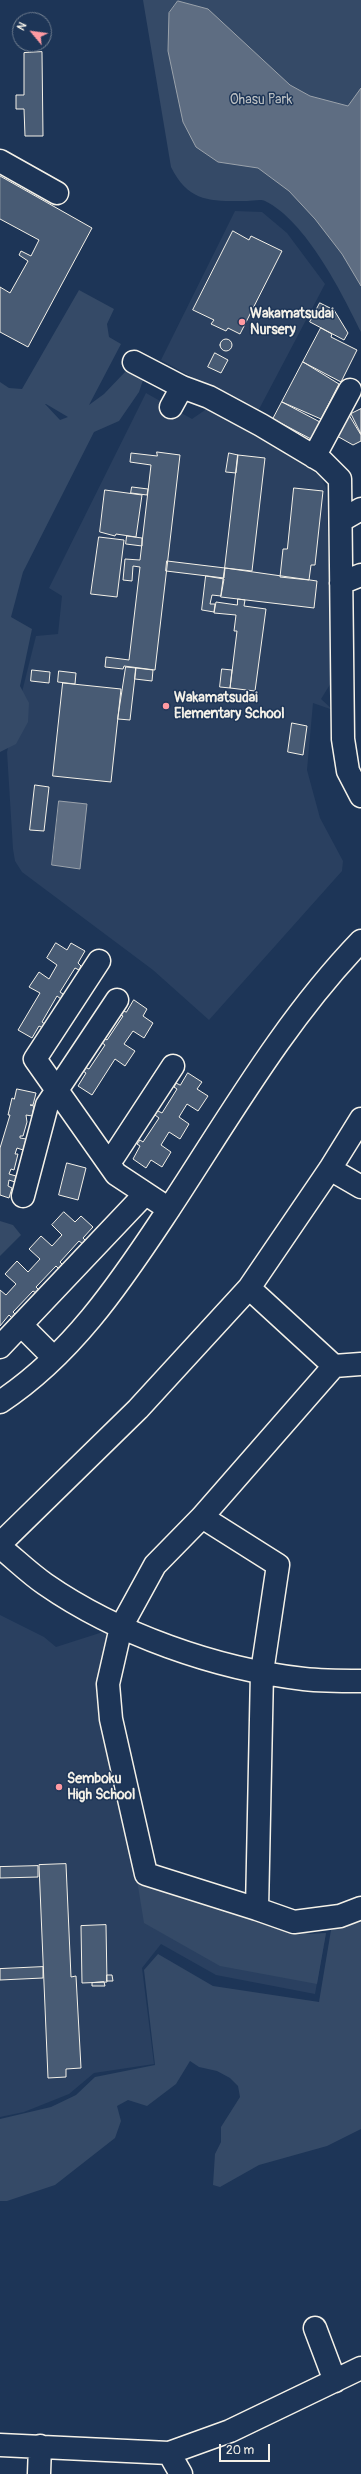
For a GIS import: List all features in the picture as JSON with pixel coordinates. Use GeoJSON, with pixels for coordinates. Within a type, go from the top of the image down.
{"type":"FeatureCollection","features":[{"type":"Feature","properties":{"kind":"street"},"geometry":{"type":"LineString","coordinates":[[0,161],[57,192]]}},
{"type":"Feature","properties":{"kind":"street"},"geometry":{"type":"LineString","coordinates":[[134,362],[182,387],[209,396],[314,457],[340,479],[342,520],[341,584],[343,739],[348,771],[361,796]]}},
{"type":"Feature","properties":{"kind":"street"},"geometry":{"type":"LineString","coordinates":[[170,407],[182,387]]}},
{"type":"Feature","properties":{"kind":"street"},"geometry":{"type":"LineString","coordinates":[[314,457],[350,390]]}},
{"type":"Feature","properties":{"kind":"street"},"geometry":{"type":"LineString","coordinates":[[342,520],[361,510]]}},
{"type":"Feature","properties":{"kind":"street"},"geometry":{"type":"LineString","coordinates":[[341,584],[361,575]]}},
{"type":"Feature","properties":{"kind":"street"},"geometry":{"type":"LineString","coordinates":[[0,1402],[18,1390],[54,1358],[88,1322],[125,1275],[277,1042],[319,987],[361,941]]}},
{"type":"Feature","properties":{"kind":"street"},"geometry":{"type":"LineString","coordinates":[[99,961],[35,1059],[116,1174],[169,1209]]}},
{"type":"Feature","properties":{"kind":"street"},"geometry":{"type":"LineString","coordinates":[[23,1196],[47,1105],[56,1089],[117,1000]]}},
{"type":"Feature","properties":{"kind":"street"},"geometry":{"type":"LineString","coordinates":[[107,1161],[114,1156],[173,1066]]}},
{"type":"Feature","properties":{"kind":"street"},"geometry":{"type":"LineString","coordinates":[[0,1544],[138,1409],[249,1288],[330,1169],[361,1119]]}},
{"type":"Feature","properties":{"kind":"street"},"geometry":{"type":"LineString","coordinates":[[330,1169],[361,1187]]}},
{"type":"Feature","properties":{"kind":"street"},"geometry":{"type":"LineString","coordinates":[[0,1347],[22,1326],[145,1194]]}},
{"type":"Feature","properties":{"kind":"street"},"geometry":{"type":"LineString","coordinates":[[249,1288],[334,1366]]}},
{"type":"Feature","properties":{"kind":"street"},"geometry":{"type":"LineString","coordinates":[[22,1326],[54,1358]]}},
{"type":"Feature","properties":{"kind":"street"},"geometry":{"type":"LineString","coordinates":[[361,1364],[334,1366],[202,1517],[156,1565],[121,1627],[108,1684],[111,1719],[146,1874],[294,1922],[340,1916],[361,1908]]}},
{"type":"Feature","properties":{"kind":"street"},"geometry":{"type":"LineString","coordinates":[[202,1517],[278,1565],[262,1672],[257,1909]]}},
{"type":"Feature","properties":{"kind":"street"},"geometry":{"type":"LineString","coordinates":[[0,1547],[45,1584],[121,1627],[165,1647],[262,1672],[304,1679],[361,1682]]}},
{"type":"Feature","properties":{"kind":"street"},"geometry":{"type":"LineString","coordinates":[[315,2328],[335,2381]]}},
{"type":"Feature","properties":{"kind":"street"},"geometry":{"type":"LineString","coordinates":[[0,2445],[169,2453],[230,2431],[361,2368]]}},
{"type":"Feature","properties":{"kind":"street"},"geometry":{"type":"LineString","coordinates":[[39,2474],[40,2446]]}},
{"type":"Feature","properties":{"kind":"street"},"geometry":{"type":"LineString","coordinates":[[169,2453],[181,2474]]}},
{"type":"Feature","properties":{"kind":"shaded area"},"geometry":{"type":"Polygon","coordinates":[[[178,1],[208,9],[290,85],[310,96],[348,106],[361,88],[361,286],[342,254],[315,219],[289,191],[258,168],[218,162],[196,147],[183,122],[168,51],[169,13],[178,1]]]}},
{"type":"Feature","properties":{"kind":"shaded area","name":"Wakamatsudai Nursery"},"geometry":{"type":"Polygon","coordinates":[[[235,211],[262,212],[287,233],[325,284],[257,413],[161,360],[235,211]]]}},
{"type":"Feature","properties":{"kind":"shaded area","name":"Wakamatsudai Elementary School"},"geometry":{"type":"Polygon","coordinates":[[[146,393],[192,419],[208,408],[310,469],[321,477],[326,488],[334,678],[321,699],[333,710],[313,703],[307,770],[320,818],[343,861],[342,871],[209,1020],[153,970],[22,872],[15,861],[13,849],[7,752],[36,636],[58,634],[62,596],[49,588],[146,393]]]}},
{"type":"Feature","properties":{"kind":"shaded area"},"geometry":{"type":"Polygon","coordinates":[[[59,801],[87,804],[80,869],[52,865],[59,801]]]}},
{"type":"Feature","properties":{"kind":"shaded area","name":"Semboku High School"},"geometry":{"type":"Polygon","coordinates":[[[0,1615],[44,1637],[56,1647],[106,1631],[107,1640],[98,1693],[137,1880],[283,1927],[310,1934],[326,1933],[315,1994],[216,1975],[161,1944],[142,1968],[154,2064],[94,2073],[69,2094],[24,2112],[0,2117],[0,1615]]]}},
{"type":"Feature","properties":{"kind":"green space","name":"Ohasu Park"},"geometry":{"type":"Polygon","coordinates":[[[143,0],[361,0],[361,332],[344,298],[321,259],[295,224],[280,211],[263,200],[222,201],[202,198],[185,188],[178,179],[171,167],[143,0]]]}},
{"type":"Feature","properties":{"kind":"green space"},"geometry":{"type":"Polygon","coordinates":[[[79,290],[114,309],[107,324],[109,337],[121,344],[89,405],[104,394],[125,372],[144,377],[139,392],[119,421],[94,432],[23,572],[11,617],[32,629],[20,686],[29,703],[28,722],[16,744],[0,752],[0,382],[9,388],[22,389],[79,290]],[[46,404],[60,420],[68,417],[46,404]]]}},
{"type":"Feature","properties":{"kind":"green space"},"geometry":{"type":"Polygon","coordinates":[[[0,1221],[13,1225],[21,1235],[0,1256],[0,1221]]]}},
{"type":"Feature","properties":{"kind":"green space"},"geometry":{"type":"Polygon","coordinates":[[[137,1880],[283,1927],[310,1934],[326,1933],[317,1984],[220,1966],[144,1923],[137,1880]]]}},
{"type":"Feature","properties":{"kind":"green space"},"geometry":{"type":"Polygon","coordinates":[[[361,1922],[361,2129],[327,2146],[259,2165],[220,2187],[213,2185],[215,2154],[221,2142],[221,2127],[240,2097],[238,2086],[230,2078],[217,2071],[199,2067],[190,2061],[176,2084],[147,2106],[128,2100],[117,2106],[121,2121],[115,2138],[55,2185],[7,2201],[0,2201],[0,2119],[51,2107],[76,2095],[95,2077],[155,2065],[144,1970],[158,1954],[213,1986],[319,2002],[331,1930],[361,1922]]]}},
{"type":"Feature","properties":{"kind":"building"},"geometry":{"type":"Polygon","coordinates":[[[42,52],[43,136],[25,136],[24,109],[16,109],[16,95],[24,95],[24,53],[42,52]]]}},
{"type":"Feature","properties":{"kind":"building"},"geometry":{"type":"Polygon","coordinates":[[[0,176],[92,228],[28,347],[0,332],[0,287],[10,293],[28,261],[19,255],[21,251],[31,256],[39,240],[0,219],[0,176]]]}},
{"type":"Feature","properties":{"kind":"building"},"geometry":{"type":"Polygon","coordinates":[[[233,231],[249,240],[251,236],[282,251],[240,334],[228,328],[226,331],[211,324],[214,320],[193,310],[233,231]]]}},
{"type":"Feature","properties":{"kind":"building"},"geometry":{"type":"Polygon","coordinates":[[[320,303],[334,310],[348,333],[344,340],[310,322],[320,303]]]}},
{"type":"Feature","properties":{"kind":"building"},"geometry":{"type":"Polygon","coordinates":[[[321,328],[332,334],[331,337],[357,350],[341,382],[303,362],[321,328]]]}},
{"type":"Feature","properties":{"kind":"building"},"geometry":{"type":"Polygon","coordinates":[[[224,339],[228,339],[232,345],[228,351],[224,351],[220,347],[220,343],[224,339]]]}},
{"type":"Feature","properties":{"kind":"building"},"geometry":{"type":"Polygon","coordinates":[[[215,353],[228,360],[221,373],[208,367],[215,353]]]}},
{"type":"Feature","properties":{"kind":"building"},"geometry":{"type":"Polygon","coordinates":[[[303,362],[339,384],[321,419],[282,402],[303,362]]]}},
{"type":"Feature","properties":{"kind":"building"},"geometry":{"type":"Polygon","coordinates":[[[282,402],[320,422],[311,439],[273,419],[282,402]]]}},
{"type":"Feature","properties":{"kind":"building"},"geometry":{"type":"Polygon","coordinates":[[[361,409],[361,434],[351,414],[361,409]]]}},
{"type":"Feature","properties":{"kind":"building"},"geometry":{"type":"Polygon","coordinates":[[[349,415],[361,435],[361,441],[353,445],[337,436],[349,415]]]}},
{"type":"Feature","properties":{"kind":"building"},"geometry":{"type":"Polygon","coordinates":[[[157,452],[180,455],[155,670],[124,666],[123,669],[105,667],[106,657],[129,660],[140,567],[133,566],[132,581],[123,580],[125,559],[140,560],[151,465],[130,462],[131,453],[157,456],[157,452]]]}},
{"type":"Feature","properties":{"kind":"building"},"geometry":{"type":"Polygon","coordinates":[[[229,453],[238,455],[236,473],[226,472],[229,453]]]}},
{"type":"Feature","properties":{"kind":"building"},"geometry":{"type":"Polygon","coordinates":[[[238,455],[265,458],[252,571],[225,568],[238,455]]]}},
{"type":"Feature","properties":{"kind":"building"},"geometry":{"type":"Polygon","coordinates":[[[132,487],[148,489],[147,495],[131,493],[132,487]]]}},
{"type":"Feature","properties":{"kind":"building"},"geometry":{"type":"Polygon","coordinates":[[[294,488],[323,491],[315,565],[311,565],[309,580],[280,577],[283,549],[287,549],[294,488]]]}},
{"type":"Feature","properties":{"kind":"building"},"geometry":{"type":"Polygon","coordinates":[[[105,490],[142,495],[136,537],[116,534],[115,536],[100,532],[105,490]]]}},
{"type":"Feature","properties":{"kind":"building"},"geometry":{"type":"Polygon","coordinates":[[[127,536],[142,538],[142,546],[126,544],[127,536]]]}},
{"type":"Feature","properties":{"kind":"building"},"geometry":{"type":"Polygon","coordinates":[[[99,537],[124,540],[117,597],[91,594],[99,537]]]}},
{"type":"Feature","properties":{"kind":"building"},"geometry":{"type":"Polygon","coordinates":[[[167,561],[225,568],[224,578],[166,571],[167,561]]]}},
{"type":"Feature","properties":{"kind":"building"},"geometry":{"type":"Polygon","coordinates":[[[225,568],[317,581],[314,608],[221,597],[225,568]]]}},
{"type":"Feature","properties":{"kind":"building"},"geometry":{"type":"Polygon","coordinates":[[[206,576],[224,579],[221,596],[212,595],[210,604],[215,604],[214,612],[202,610],[206,576]]]}},
{"type":"Feature","properties":{"kind":"building"},"geometry":{"type":"Polygon","coordinates":[[[238,599],[245,600],[244,606],[266,609],[255,691],[230,688],[237,631],[234,631],[236,615],[214,613],[216,602],[237,605],[238,599]]]}},
{"type":"Feature","properties":{"kind":"building"},"geometry":{"type":"Polygon","coordinates":[[[126,667],[136,668],[130,720],[118,719],[126,667]]]}},
{"type":"Feature","properties":{"kind":"building"},"geometry":{"type":"Polygon","coordinates":[[[136,668],[153,670],[152,681],[135,679],[136,668]]]}},
{"type":"Feature","properties":{"kind":"building"},"geometry":{"type":"Polygon","coordinates":[[[222,669],[232,670],[230,688],[220,687],[222,669]]]}},
{"type":"Feature","properties":{"kind":"building"},"geometry":{"type":"Polygon","coordinates":[[[32,670],[50,672],[49,683],[31,681],[32,670]]]}},
{"type":"Feature","properties":{"kind":"building"},"geometry":{"type":"Polygon","coordinates":[[[59,671],[76,673],[75,684],[58,682],[59,671]]]}},
{"type":"Feature","properties":{"kind":"building"},"geometry":{"type":"Polygon","coordinates":[[[63,683],[121,689],[111,782],[53,776],[63,683]]]}},
{"type":"Feature","properties":{"kind":"building"},"geometry":{"type":"Polygon","coordinates":[[[292,723],[307,726],[303,755],[288,752],[292,723]]]}},
{"type":"Feature","properties":{"kind":"building"},"geometry":{"type":"Polygon","coordinates":[[[35,785],[49,787],[44,831],[30,830],[35,785]]]}},
{"type":"Feature","properties":{"kind":"building"},"geometry":{"type":"Polygon","coordinates":[[[56,943],[67,950],[71,943],[85,951],[78,963],[81,966],[79,970],[75,968],[60,992],[63,994],[61,999],[57,996],[42,1022],[45,1024],[43,1028],[39,1026],[32,1038],[18,1030],[40,993],[29,987],[39,972],[49,979],[57,965],[47,958],[56,943]]]}},
{"type":"Feature","properties":{"kind":"building"},"geometry":{"type":"Polygon","coordinates":[[[134,1000],[147,1009],[143,1016],[153,1023],[144,1038],[133,1031],[124,1044],[135,1051],[125,1066],[115,1059],[92,1095],[78,1086],[86,1073],[83,1071],[85,1067],[89,1069],[105,1045],[101,1042],[104,1038],[107,1040],[123,1016],[119,1014],[122,1010],[126,1012],[134,1000]]]}},
{"type":"Feature","properties":{"kind":"building"},"geometry":{"type":"Polygon","coordinates":[[[188,1073],[202,1082],[197,1089],[208,1096],[198,1111],[187,1104],[179,1117],[189,1124],[180,1139],[169,1132],[161,1145],[171,1152],[162,1167],[151,1160],[146,1168],[133,1159],[140,1146],[137,1144],[140,1140],[143,1142],[159,1118],[155,1115],[158,1111],[162,1113],[177,1089],[174,1087],[176,1083],[180,1085],[188,1073]]]}},
{"type":"Feature","properties":{"kind":"building"},"geometry":{"type":"Polygon","coordinates":[[[17,1089],[36,1093],[33,1105],[30,1105],[34,1106],[32,1116],[26,1115],[27,1122],[23,1136],[20,1136],[20,1138],[26,1139],[23,1150],[17,1148],[15,1154],[18,1154],[14,1170],[11,1169],[9,1174],[16,1176],[15,1182],[9,1180],[8,1186],[12,1188],[9,1198],[0,1195],[0,1148],[10,1115],[8,1115],[12,1098],[14,1099],[17,1089]]]}},
{"type":"Feature","properties":{"kind":"building"},"geometry":{"type":"Polygon","coordinates":[[[67,1163],[86,1168],[78,1200],[59,1195],[67,1163]]]}},
{"type":"Feature","properties":{"kind":"building"},"geometry":{"type":"Polygon","coordinates":[[[64,1212],[75,1222],[81,1216],[93,1227],[83,1238],[86,1241],[83,1244],[79,1241],[60,1262],[63,1265],[59,1269],[56,1266],[36,1287],[39,1290],[36,1293],[33,1291],[13,1312],[16,1315],[13,1319],[9,1315],[0,1326],[0,1290],[6,1295],[16,1284],[5,1274],[17,1261],[28,1272],[40,1259],[29,1249],[41,1236],[52,1246],[62,1235],[52,1225],[64,1212]]]}},
{"type":"Feature","properties":{"kind":"building"},"geometry":{"type":"Polygon","coordinates":[[[66,1864],[71,1977],[76,1976],[81,2068],[66,2069],[66,2077],[48,2078],[39,1865],[66,1864]]]}},
{"type":"Feature","properties":{"kind":"building"},"geometry":{"type":"Polygon","coordinates":[[[38,1866],[38,1877],[0,1878],[0,1867],[38,1866]]]}},
{"type":"Feature","properties":{"kind":"building"},"geometry":{"type":"Polygon","coordinates":[[[106,1925],[107,1982],[82,1983],[81,1926],[106,1925]]]}},
{"type":"Feature","properties":{"kind":"building"},"geometry":{"type":"Polygon","coordinates":[[[43,1967],[43,1978],[0,1980],[0,1969],[43,1967]]]}},
{"type":"Feature","properties":{"kind":"building"},"geometry":{"type":"Polygon","coordinates":[[[107,1975],[112,1975],[113,1981],[107,1981],[107,1975]]]}},
{"type":"Feature","properties":{"kind":"building"},"geometry":{"type":"Polygon","coordinates":[[[104,1982],[105,1986],[92,1986],[92,1983],[104,1982]]]}},
{"type":"Feature","properties":{"kind":"place","name":"Wakamatsudai Nursery"},"geometry":{"type":"Point","coordinates":[242,322]}},
{"type":"Feature","properties":{"kind":"place","name":"Wakamatsudai Elementary School"},"geometry":{"type":"Point","coordinates":[166,706]}},
{"type":"Feature","properties":{"kind":"place","name":"Semboku High School"},"geometry":{"type":"Point","coordinates":[59,1787]}}]}
